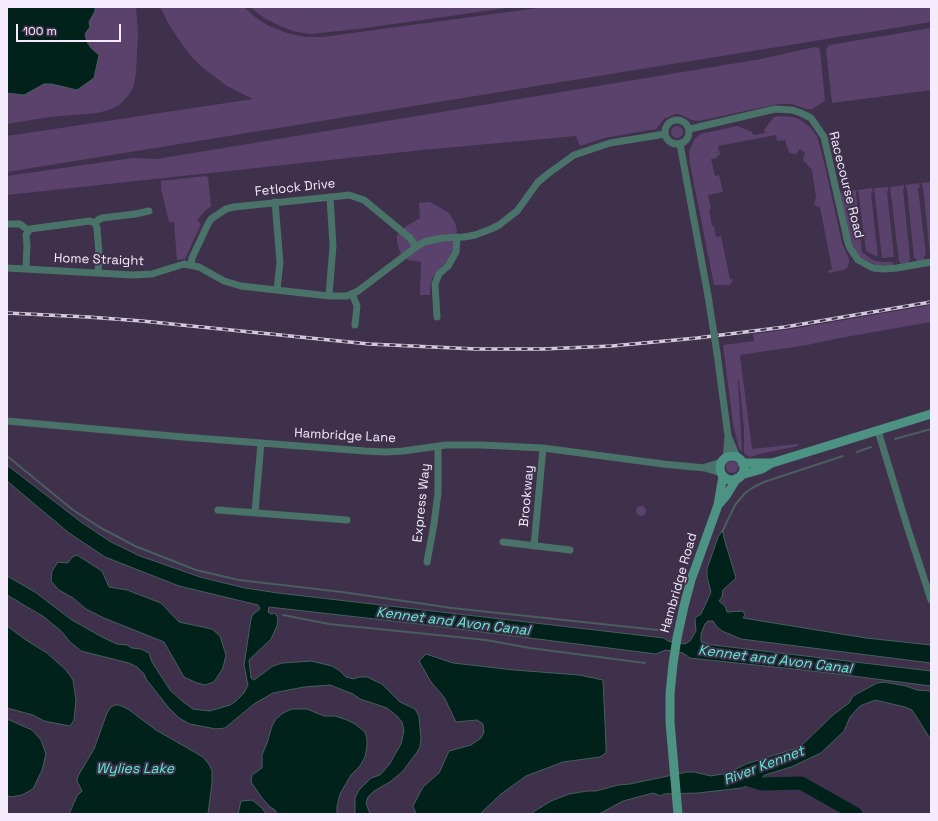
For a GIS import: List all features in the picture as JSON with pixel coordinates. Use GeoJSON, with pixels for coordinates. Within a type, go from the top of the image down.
{"type":"FeatureCollection","features":[{"type":"Feature","properties":{"kind":"main road"},"geometry":{"type":"LineString","coordinates":[[772,463],[740,460],[731,456],[724,460],[720,465],[722,474],[728,478],[739,476],[762,469],[772,463],[931,414]]}},
{"type":"Feature","properties":{"kind":"main road"},"geometry":{"type":"LineString","coordinates":[[739,476],[743,468],[740,460]]}},
{"type":"Feature","properties":{"kind":"main road","name":"Hambridge Road"},"geometry":{"type":"LineString","coordinates":[[678,814],[670,722],[670,694],[673,664],[677,638],[691,580],[718,505],[722,474]]}},
{"type":"Feature","properties":{"kind":"main road","name":"Hambridge Road"},"geometry":{"type":"LineString","coordinates":[[718,505],[726,496],[739,476]]}},
{"type":"Feature","properties":{"kind":"street","name":"Racecourse Road"},"geometry":{"type":"LineString","coordinates":[[690,129],[775,109],[792,110],[811,118],[824,137],[848,243],[858,260],[873,268],[884,270],[931,262]]}},
{"type":"Feature","properties":{"kind":"street"},"geometry":{"type":"LineString","coordinates":[[675,120],[682,120],[690,129],[689,137],[684,143],[680,144],[672,143],[665,134],[668,123],[675,120]]}},
{"type":"Feature","properties":{"kind":"street","name":"Home Straight"},"geometry":{"type":"LineString","coordinates":[[7,268],[144,275],[177,266],[191,265],[206,270],[224,281],[233,284],[329,296],[352,294],[416,247],[431,240],[464,237],[484,232],[499,225],[517,211],[538,182],[553,169],[574,155],[610,142],[665,134]]}},
{"type":"Feature","properties":{"kind":"street"},"geometry":{"type":"LineString","coordinates":[[680,144],[717,353],[728,436],[724,460]]}},
{"type":"Feature","properties":{"kind":"street","name":"Fetlock Drive"},"geometry":{"type":"LineString","coordinates":[[191,265],[198,243],[211,219],[218,213],[234,207],[349,195],[364,200],[410,238],[416,247]]}},
{"type":"Feature","properties":{"kind":"street"},"geometry":{"type":"LineString","coordinates":[[329,296],[333,246],[330,197]]}},
{"type":"Feature","properties":{"kind":"street"},"geometry":{"type":"LineString","coordinates":[[275,202],[280,262],[277,290]]}},
{"type":"Feature","properties":{"kind":"street"},"geometry":{"type":"LineString","coordinates":[[95,223],[102,218],[149,211]]}},
{"type":"Feature","properties":{"kind":"street"},"geometry":{"type":"LineString","coordinates":[[28,230],[36,227],[90,221],[95,223]]}},
{"type":"Feature","properties":{"kind":"street"},"geometry":{"type":"LineString","coordinates":[[95,223],[99,247],[98,273]]}},
{"type":"Feature","properties":{"kind":"street"},"geometry":{"type":"LineString","coordinates":[[7,224],[20,224],[28,230]]}},
{"type":"Feature","properties":{"kind":"street"},"geometry":{"type":"LineString","coordinates":[[26,268],[26,235],[28,230]]}},
{"type":"Feature","properties":{"kind":"street"},"geometry":{"type":"LineString","coordinates":[[437,317],[435,284],[439,274],[448,266],[456,252],[457,237]]}},
{"type":"Feature","properties":{"kind":"street"},"geometry":{"type":"LineString","coordinates":[[352,294],[357,306],[355,325]]}},
{"type":"Feature","properties":{"kind":"street","name":"Hambridge Lane"},"geometry":{"type":"LineString","coordinates":[[7,421],[261,443],[386,452],[438,446],[482,444],[543,448],[705,468],[722,474]]}},
{"type":"Feature","properties":{"kind":"street"},"geometry":{"type":"LineString","coordinates":[[878,431],[931,600]]}},
{"type":"Feature","properties":{"kind":"street"},"geometry":{"type":"LineString","coordinates":[[728,436],[740,460]]}},
{"type":"Feature","properties":{"kind":"street"},"geometry":{"type":"LineString","coordinates":[[255,512],[261,443]]}},
{"type":"Feature","properties":{"kind":"street","name":"Express Way"},"geometry":{"type":"LineString","coordinates":[[427,562],[438,493],[438,446]]}},
{"type":"Feature","properties":{"kind":"street","name":"Brookway"},"geometry":{"type":"LineString","coordinates":[[534,546],[543,448]]}},
{"type":"Feature","properties":{"kind":"street","name":"Hambridge Lane"},"geometry":{"type":"LineString","coordinates":[[705,468],[724,460]]}},
{"type":"Feature","properties":{"kind":"street"},"geometry":{"type":"LineString","coordinates":[[218,510],[347,520]]}},
{"type":"Feature","properties":{"kind":"street","name":"Brookway"},"geometry":{"type":"LineString","coordinates":[[503,542],[570,550]]}},
{"type":"Feature","properties":{"kind":"shaded area"},"geometry":{"type":"Polygon","coordinates":[[[95,7],[136,7],[138,33],[136,73],[134,86],[128,96],[119,105],[109,110],[97,113],[50,117],[7,124],[7,93],[24,95],[44,84],[52,84],[77,90],[99,55],[87,42],[85,34],[95,11],[95,7]]]}},
{"type":"Feature","properties":{"kind":"shaded area"},"geometry":{"type":"Polygon","coordinates":[[[160,7],[244,7],[255,17],[269,26],[287,33],[305,37],[323,37],[545,7],[931,7],[931,22],[7,172],[7,136],[253,99],[227,86],[203,68],[179,40],[160,7]]]}},
{"type":"Feature","properties":{"kind":"shaded area"},"geometry":{"type":"Polygon","coordinates":[[[250,7],[514,7],[358,29],[310,34],[293,31],[280,26],[264,18],[250,7]]]}},
{"type":"Feature","properties":{"kind":"shaded area"},"geometry":{"type":"Polygon","coordinates":[[[931,28],[931,90],[832,103],[826,49],[829,45],[931,28]]]}},
{"type":"Feature","properties":{"kind":"shaded area"},"geometry":{"type":"Polygon","coordinates":[[[815,47],[819,48],[820,51],[825,101],[812,109],[806,109],[792,104],[778,104],[699,121],[675,114],[664,119],[656,129],[604,138],[580,146],[576,136],[422,150],[7,195],[7,176],[133,158],[157,159],[761,59],[815,47]]]}},
{"type":"Feature","properties":{"kind":"shaded area"},"geometry":{"type":"Polygon","coordinates":[[[779,116],[799,119],[810,127],[817,136],[842,243],[849,259],[848,267],[844,270],[828,272],[832,269],[820,207],[814,205],[816,197],[812,170],[803,160],[805,153],[800,149],[796,154],[789,153],[785,140],[777,141],[776,135],[718,146],[720,155],[717,156],[717,158],[711,159],[715,176],[719,175],[723,192],[708,195],[711,209],[709,210],[716,237],[721,236],[730,279],[733,279],[730,285],[714,285],[690,164],[690,149],[695,139],[700,134],[737,126],[752,132],[753,135],[765,133],[764,130],[774,117],[779,116]]]}},
{"type":"Feature","properties":{"kind":"shaded area"},"geometry":{"type":"Polygon","coordinates":[[[675,126],[679,126],[683,132],[679,138],[675,138],[671,134],[671,130],[675,126]]]}},
{"type":"Feature","properties":{"kind":"shaded area"},"geometry":{"type":"Polygon","coordinates":[[[206,176],[208,178],[211,206],[197,220],[201,224],[185,259],[177,260],[174,222],[169,222],[161,189],[161,181],[206,176]]]}},
{"type":"Feature","properties":{"kind":"shaded area"},"geometry":{"type":"Polygon","coordinates":[[[931,182],[930,255],[923,187],[921,183],[931,182]]]}},
{"type":"Feature","properties":{"kind":"shaded area"},"geometry":{"type":"Polygon","coordinates":[[[919,183],[920,187],[918,188],[926,255],[924,256],[924,260],[917,262],[916,258],[914,258],[907,189],[905,185],[919,183]]]}},
{"type":"Feature","properties":{"kind":"shaded area"},"geometry":{"type":"Polygon","coordinates":[[[904,185],[903,189],[910,259],[908,263],[901,264],[899,261],[890,187],[904,185]]]}},
{"type":"Feature","properties":{"kind":"shaded area"},"geometry":{"type":"Polygon","coordinates":[[[888,187],[887,191],[894,257],[882,258],[874,188],[888,187]]]}},
{"type":"Feature","properties":{"kind":"shaded area"},"geometry":{"type":"Polygon","coordinates":[[[872,188],[873,192],[871,193],[878,257],[866,251],[858,190],[872,188]]]}},
{"type":"Feature","properties":{"kind":"shaded area"},"geometry":{"type":"Polygon","coordinates":[[[857,190],[856,194],[862,252],[873,260],[893,262],[893,265],[876,265],[861,258],[850,241],[839,194],[842,191],[857,190]]]}},
{"type":"Feature","properties":{"kind":"shaded area"},"geometry":{"type":"Polygon","coordinates":[[[429,202],[449,213],[457,230],[452,251],[448,260],[433,277],[430,286],[430,295],[420,295],[421,262],[408,260],[400,252],[397,242],[397,235],[405,227],[420,218],[419,203],[429,202]]]}},
{"type":"Feature","properties":{"kind":"shaded area"},"geometry":{"type":"Polygon","coordinates":[[[931,305],[931,322],[807,345],[740,355],[752,449],[798,444],[798,446],[750,457],[744,453],[744,428],[738,380],[742,452],[739,448],[733,423],[723,345],[754,341],[753,334],[792,329],[931,305]]]}},
{"type":"Feature","properties":{"kind":"shaded area"},"geometry":{"type":"Polygon","coordinates":[[[730,461],[734,461],[738,467],[734,473],[730,473],[726,469],[726,465],[730,461]]]}},
{"type":"Feature","properties":{"kind":"shaded area"},"geometry":{"type":"Polygon","coordinates":[[[639,506],[643,506],[645,507],[645,515],[639,516],[636,513],[636,509],[639,506]]]}},
{"type":"Feature","properties":{"kind":"water"},"geometry":{"type":"Polygon","coordinates":[[[7,7],[95,7],[95,11],[89,22],[90,27],[85,34],[87,42],[91,48],[99,55],[94,78],[77,90],[52,84],[44,84],[24,95],[7,93],[7,7]]]}},
{"type":"Feature","properties":{"kind":"water","name":"Kennet and Avon Canal"},"geometry":{"type":"Polygon","coordinates":[[[7,465],[81,522],[111,542],[140,556],[200,577],[245,588],[278,593],[664,638],[668,641],[685,644],[690,641],[696,631],[695,618],[701,614],[711,592],[707,577],[707,569],[718,537],[723,530],[736,578],[723,590],[722,597],[719,601],[725,606],[727,612],[743,611],[745,615],[743,618],[866,638],[931,645],[931,663],[741,639],[722,631],[713,621],[708,621],[705,624],[701,634],[701,642],[713,645],[931,671],[931,686],[821,672],[690,658],[683,653],[666,650],[656,654],[419,624],[269,607],[268,612],[271,614],[275,613],[278,618],[277,626],[271,639],[249,660],[251,678],[254,680],[273,666],[282,663],[311,661],[332,666],[346,677],[354,679],[359,677],[367,677],[382,684],[400,702],[415,709],[419,716],[421,739],[420,747],[417,752],[403,771],[390,782],[374,791],[368,797],[366,803],[370,814],[355,814],[355,798],[359,790],[371,778],[380,775],[389,765],[401,744],[404,731],[402,722],[397,716],[387,708],[360,699],[353,694],[330,685],[304,687],[273,693],[254,704],[225,728],[216,729],[190,724],[179,718],[168,707],[146,679],[144,674],[137,667],[129,663],[81,651],[44,617],[7,595],[7,576],[35,592],[72,620],[102,637],[117,644],[127,645],[149,653],[152,662],[170,690],[193,709],[201,710],[210,711],[230,705],[244,693],[248,685],[244,665],[251,619],[253,614],[260,609],[258,605],[179,586],[105,557],[69,533],[7,481],[7,465]]]}},
{"type":"Feature","properties":{"kind":"water"},"geometry":{"type":"Polygon","coordinates":[[[77,555],[102,571],[109,587],[127,590],[161,603],[179,622],[212,629],[220,636],[226,655],[223,668],[214,682],[205,685],[184,677],[164,642],[104,618],[86,609],[73,598],[59,590],[51,581],[52,571],[58,562],[68,563],[72,557],[77,555]]]}},
{"type":"Feature","properties":{"kind":"water"},"geometry":{"type":"Polygon","coordinates":[[[7,626],[47,653],[66,670],[73,680],[76,700],[74,720],[70,726],[44,721],[33,715],[7,708],[7,626]]]}},
{"type":"Feature","properties":{"kind":"water"},"geometry":{"type":"Polygon","coordinates":[[[426,654],[453,663],[579,675],[603,680],[606,753],[600,757],[563,762],[526,776],[501,794],[480,814],[416,814],[413,806],[423,787],[439,773],[449,751],[471,745],[481,738],[484,732],[483,724],[477,720],[456,722],[444,697],[431,682],[419,661],[426,654]]]}},
{"type":"Feature","properties":{"kind":"water","name":"River Kennet"},"geometry":{"type":"Polygon","coordinates":[[[884,682],[906,686],[917,690],[931,691],[931,740],[912,710],[875,700],[860,706],[850,717],[844,731],[821,753],[791,767],[765,775],[742,788],[698,793],[664,794],[661,796],[653,793],[623,801],[599,814],[530,814],[551,801],[569,794],[596,791],[618,785],[630,784],[687,772],[711,776],[728,773],[746,764],[800,747],[833,715],[849,703],[853,696],[877,683],[884,682]]]}},
{"type":"Feature","properties":{"kind":"water","name":"Wylies Lake"},"geometry":{"type":"Polygon","coordinates":[[[115,705],[128,709],[156,730],[203,757],[212,770],[208,814],[69,814],[77,796],[82,791],[77,781],[78,776],[94,749],[107,713],[111,707],[115,705]]]}},
{"type":"Feature","properties":{"kind":"water"},"geometry":{"type":"Polygon","coordinates":[[[292,709],[307,709],[324,716],[335,716],[355,724],[365,732],[367,746],[365,757],[360,766],[351,775],[340,794],[337,814],[277,814],[275,810],[262,798],[251,782],[252,775],[262,768],[262,755],[272,726],[276,719],[283,713],[292,709]]]}},
{"type":"Feature","properties":{"kind":"water"},"geometry":{"type":"Polygon","coordinates":[[[7,719],[32,730],[41,740],[46,754],[42,770],[33,789],[22,795],[10,797],[7,795],[7,719]]]}},
{"type":"Feature","properties":{"kind":"water"},"geometry":{"type":"Polygon","coordinates":[[[252,800],[262,808],[266,814],[238,814],[241,801],[252,800]]]}},
{"type":"Feature","properties":{"kind":"waterway"},"geometry":{"type":"LineString","coordinates":[[895,439],[931,429]]}},
{"type":"Feature","properties":{"kind":"waterway"},"geometry":{"type":"LineString","coordinates":[[857,452],[871,447]]}},
{"type":"Feature","properties":{"kind":"waterway","name":"Kennet and Avon Canal"},"geometry":{"type":"LineString","coordinates":[[7,456],[73,510],[101,528],[135,546],[196,570],[239,580],[342,592],[452,608],[667,631]]}},
{"type":"Feature","properties":{"kind":"waterway"},"geometry":{"type":"LineString","coordinates":[[722,532],[735,505],[745,493],[752,488],[764,482],[843,456]]}},
{"type":"Feature","properties":{"kind":"waterway","name":"Kennet and Avon Canal"},"geometry":{"type":"LineString","coordinates":[[283,615],[329,624],[486,640],[530,648],[645,663]]}},
{"type":"Feature","properties":{"kind":"waterway","name":"River Kennet"},"geometry":{"type":"LineString","coordinates":[[739,777],[762,784],[801,783],[856,814]]}},
{"type":"Feature","properties":{"kind":"railway"},"geometry":{"type":"LineString","coordinates":[[7,313],[142,321],[369,344],[476,349],[543,349],[612,346],[697,338],[785,327],[931,302]]}}]}
